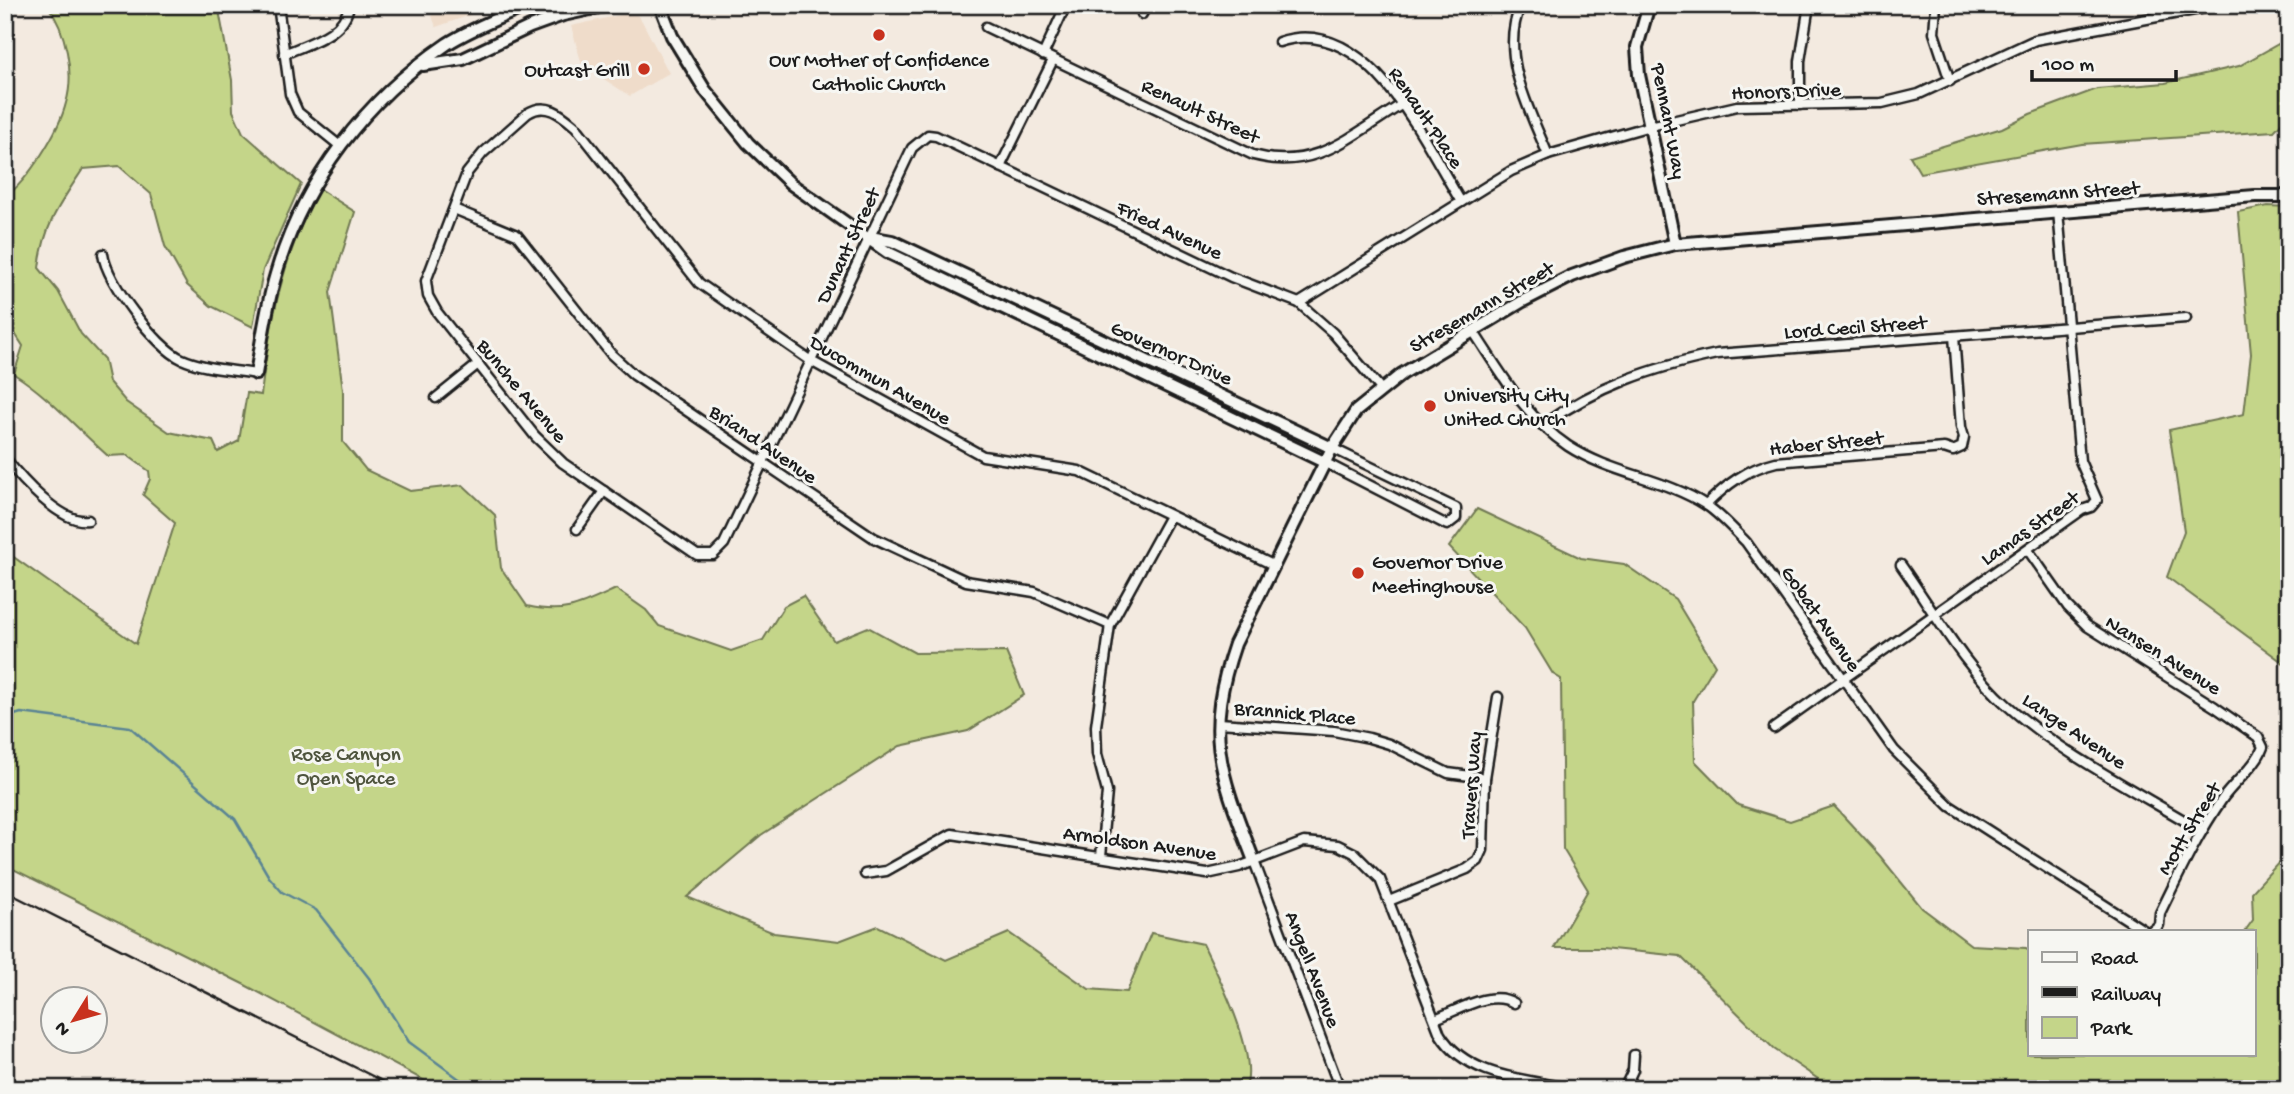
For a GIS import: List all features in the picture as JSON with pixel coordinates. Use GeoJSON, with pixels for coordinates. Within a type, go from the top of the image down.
{"type":"FeatureCollection","features":[{"type":"Feature","properties":{"kind":"street"},"geometry":{"type":"LineString","coordinates":[[278,5],[290,94],[298,112],[340,146]]}},
{"type":"Feature","properties":{"kind":"street"},"geometry":{"type":"LineString","coordinates":[[284,54],[337,30],[348,17],[349,5]]}},
{"type":"Feature","properties":{"kind":"street"},"geometry":{"type":"LineString","coordinates":[[103,254],[110,278],[167,350],[192,362],[256,374],[268,303],[286,244],[312,189],[340,146],[373,106],[447,44],[529,5]]}},
{"type":"Feature","properties":{"kind":"street"},"geometry":{"type":"LineString","coordinates":[[423,65],[463,59],[530,26],[563,15],[609,5]]}},
{"type":"Feature","properties":{"kind":"street","name":"Governor Drive"},"geometry":{"type":"LineString","coordinates":[[660,5],[672,36],[705,90],[748,143],[815,202],[870,237],[887,252],[1324,462],[1447,525],[1456,518],[1456,508],[1332,448],[892,241],[870,237]]}},
{"type":"Feature","properties":{"kind":"street"},"geometry":{"type":"LineString","coordinates":[[1043,55],[1066,5]]}},
{"type":"Feature","properties":{"kind":"street"},"geometry":{"type":"LineString","coordinates":[[1142,14],[1146,5]]}},
{"type":"Feature","properties":{"kind":"street"},"geometry":{"type":"LineString","coordinates":[[1521,5],[1514,60],[1521,88],[1548,155]]}},
{"type":"Feature","properties":{"kind":"street","name":"Pennant Way"},"geometry":{"type":"LineString","coordinates":[[1649,5],[1637,47],[1639,75],[1675,244]]}},
{"type":"Feature","properties":{"kind":"street"},"geometry":{"type":"LineString","coordinates":[[1800,104],[1800,61],[1809,5]]}},
{"type":"Feature","properties":{"kind":"street"},"geometry":{"type":"LineString","coordinates":[[1936,5],[1934,33],[1950,81]]}},
{"type":"Feature","properties":{"kind":"street","name":"Honors Drive"},"geometry":{"type":"LineString","coordinates":[[1299,303],[1511,171],[1548,155],[1650,126],[1737,106],[1882,103],[1919,94],[2035,40],[2221,5]]}},
{"type":"Feature","properties":{"kind":"street","name":"Renault Street"},"geometry":{"type":"LineString","coordinates":[[986,27],[1253,155],[1278,162],[1318,155],[1401,105]]}},
{"type":"Feature","properties":{"kind":"street","name":"Renault Place"},"geometry":{"type":"LineString","coordinates":[[1279,42],[1298,36],[1323,41],[1345,50],[1371,66],[1388,84],[1461,202]]}},
{"type":"Feature","properties":{"kind":"street"},"geometry":{"type":"LineString","coordinates":[[1000,167],[1053,60]]}},
{"type":"Feature","properties":{"kind":"street"},"geometry":{"type":"LineString","coordinates":[[5,66],[5,98]]}},
{"type":"Feature","properties":{"kind":"street","name":"Ducommun Avenue"},"geometry":{"type":"LineString","coordinates":[[454,209],[467,173],[483,153],[528,113],[536,108],[547,108],[561,114],[576,127],[699,283],[811,361],[983,456],[1079,471],[1273,565]]}},
{"type":"Feature","properties":{"kind":"street","name":"Fried Avenue"},"geometry":{"type":"LineString","coordinates":[[920,139],[936,136],[1231,277],[1299,303],[1333,332],[1381,389]]}},
{"type":"Feature","properties":{"kind":"street","name":"Dunant Street"},"geometry":{"type":"LineString","coordinates":[[713,555],[724,544],[912,148],[920,139]]}},
{"type":"Feature","properties":{"kind":"street","name":"Stresemann Street"},"geometry":{"type":"LineString","coordinates":[[1254,861],[1223,780],[1218,750],[1219,699],[1235,644],[1324,462],[1356,411],[1381,389],[1522,301],[1572,276],[1624,257],[1675,244],[2059,211],[2255,196],[2289,196]]}},
{"type":"Feature","properties":{"kind":"street","name":"Bunche Avenue"},"geometry":{"type":"LineString","coordinates":[[454,209],[426,281],[428,296],[477,365],[534,436],[563,463],[697,555],[713,555]]}},
{"type":"Feature","properties":{"kind":"street","name":"Briand Avenue"},"geometry":{"type":"LineString","coordinates":[[454,209],[517,235],[611,354],[634,375],[874,538],[966,581],[1034,592],[1110,625]]}},
{"type":"Feature","properties":{"kind":"street","name":"Lamas Street"},"geometry":{"type":"LineString","coordinates":[[1774,728],[2082,510],[2091,507],[2097,500],[2080,461],[2059,211]]}},
{"type":"Feature","properties":{"kind":"street","name":"Lord Cecil Street"},"geometry":{"type":"LineString","coordinates":[[1542,425],[1581,399],[1623,380],[1664,365],[1704,356],[2186,318]]}},
{"type":"Feature","properties":{"kind":"street","name":"Gobat Avenue"},"geometry":{"type":"LineString","coordinates":[[1473,331],[1517,397],[1542,425],[1569,446],[1599,463],[1706,505],[1746,542],[1894,750],[1950,806],[2143,930]]}},
{"type":"Feature","properties":{"kind":"street","name":"Haber Street"},"geometry":{"type":"LineString","coordinates":[[1706,505],[1724,487],[1755,467],[1776,462],[1944,448],[1953,451],[1962,447],[1965,437],[1961,427],[1954,336]]}},
{"type":"Feature","properties":{"kind":"street"},"geometry":{"type":"LineString","coordinates":[[436,398],[477,365]]}},
{"type":"Feature","properties":{"kind":"street"},"geometry":{"type":"LineString","coordinates":[[5,458],[54,508],[80,522],[88,520]]}},
{"type":"Feature","properties":{"kind":"street"},"geometry":{"type":"LineString","coordinates":[[577,529],[604,491]]}},
{"type":"Feature","properties":{"kind":"street"},"geometry":{"type":"LineString","coordinates":[[1101,856],[1107,792],[1097,754],[1096,726],[1110,625],[1170,516]]}},
{"type":"Feature","properties":{"kind":"street","name":"Nansen Avenue"},"geometry":{"type":"LineString","coordinates":[[2028,550],[2068,607],[2087,626],[2215,707],[2258,737],[2263,747]]}},
{"type":"Feature","properties":{"kind":"street","name":"Lange Avenue"},"geometry":{"type":"LineString","coordinates":[[1901,565],[1985,683],[2037,730],[2202,831]]}},
{"type":"Feature","properties":{"kind":"street","name":"Travers Way"},"geometry":{"type":"LineString","coordinates":[[1389,901],[1467,869],[1478,861],[1486,838],[1485,778],[1497,697]]}},
{"type":"Feature","properties":{"kind":"street","name":"Brannick Place"},"geometry":{"type":"LineString","coordinates":[[1219,723],[1334,731],[1369,737],[1390,744],[1448,773],[1485,778]]}},
{"type":"Feature","properties":{"kind":"street","name":"Mott Street"},"geometry":{"type":"LineString","coordinates":[[2153,930],[2159,925],[2160,913],[2202,831],[2224,797],[2250,764],[2259,757],[2263,747]]}},
{"type":"Feature","properties":{"kind":"street","name":"Arnoldson Avenue"},"geometry":{"type":"LineString","coordinates":[[866,874],[886,871],[952,834],[1207,874],[1221,873],[1304,842],[1338,845],[1367,863],[1380,879],[1449,1048],[1466,1063],[1573,1089]]}},
{"type":"Feature","properties":{"kind":"street","name":"Angell Avenue"},"geometry":{"type":"LineString","coordinates":[[1254,861],[1340,1089]]}},
{"type":"Feature","properties":{"kind":"street"},"geometry":{"type":"LineString","coordinates":[[1435,1019],[1489,998],[1503,996],[1514,1003]]}},
{"type":"Feature","properties":{"kind":"street"},"geometry":{"type":"LineString","coordinates":[[1624,1089],[1633,1070],[1634,1055]]}},
{"type":"Feature","properties":{"kind":"shaded area"},"geometry":{"type":"Polygon","coordinates":[[[428,5],[499,5],[436,27],[428,5]]]}},
{"type":"Feature","properties":{"kind":"shaded area"},"geometry":{"type":"Polygon","coordinates":[[[629,13],[637,15],[642,21],[669,73],[630,96],[582,65],[571,26],[629,13]]]}},
{"type":"Feature","properties":{"kind":"green space","name":"Rose Canyon Open Space"},"geometry":{"type":"Polygon","coordinates":[[[47,5],[218,5],[232,80],[233,111],[243,133],[301,184],[263,270],[253,327],[211,306],[187,285],[165,246],[151,194],[119,166],[83,169],[49,227],[39,268],[58,291],[81,334],[104,359],[109,382],[126,402],[169,432],[213,441],[218,452],[239,441],[247,393],[261,395],[274,314],[287,263],[319,189],[355,212],[330,292],[343,390],[343,442],[366,470],[410,491],[463,485],[495,515],[501,568],[527,606],[563,609],[616,589],[646,610],[659,626],[731,651],[763,640],[784,606],[803,596],[834,641],[868,627],[915,653],[1006,652],[1024,695],[968,731],[900,746],[761,835],[687,897],[774,933],[839,941],[878,926],[946,960],[1009,933],[1089,989],[1127,992],[1151,933],[1203,944],[1227,995],[1242,1037],[1247,1057],[1248,1075],[1245,1089],[440,1089],[245,985],[5,865],[5,551],[136,644],[175,523],[143,495],[150,479],[149,471],[127,455],[108,456],[51,402],[14,374],[23,346],[5,318],[5,197],[23,180],[42,154],[57,127],[69,91],[69,65],[64,39],[47,5]]]}},
{"type":"Feature","properties":{"kind":"green space"},"geometry":{"type":"Polygon","coordinates":[[[2289,38],[2289,115],[2274,131],[2082,144],[1920,173],[1910,156],[2002,128],[2030,114],[2097,89],[2165,83],[2239,66],[2289,38]]]}},
{"type":"Feature","properties":{"kind":"green space"},"geometry":{"type":"Polygon","coordinates":[[[2268,206],[2289,207],[2289,667],[2167,577],[2184,531],[2169,430],[2244,414],[2251,354],[2238,212],[2268,206]]]}},
{"type":"Feature","properties":{"kind":"green space"},"geometry":{"type":"Polygon","coordinates":[[[1477,509],[1581,558],[1624,564],[1675,599],[1715,665],[1693,701],[1695,761],[1738,805],[1790,821],[1834,806],[1880,856],[1922,908],[1971,945],[2028,950],[2028,1056],[2256,1056],[2256,930],[2246,930],[2253,920],[2252,892],[2289,851],[2289,1089],[1825,1089],[1821,1081],[1774,1049],[1680,956],[1602,948],[1554,948],[1588,890],[1563,849],[1561,679],[1553,674],[1525,628],[1449,547],[1477,509]]]}},
{"type":"Feature","properties":{"kind":"waterway"},"geometry":{"type":"LineString","coordinates":[[5,718],[21,713],[130,727],[235,819],[269,877],[282,892],[316,910],[369,978],[409,1042],[473,1089]]}},
{"type":"Feature","properties":{"kind":"railway"},"geometry":{"type":"LineString","coordinates":[[5,891],[398,1089]]}},
{"type":"Feature","properties":{"kind":"place","name":"Our Mother of Confidence Catholic Church"},"geometry":{"type":"Point","coordinates":[879,35]}},
{"type":"Feature","properties":{"kind":"place","name":"Outcast Grill"},"geometry":{"type":"Point","coordinates":[644,69]}},
{"type":"Feature","properties":{"kind":"place","name":"University City United Church"},"geometry":{"type":"Point","coordinates":[1430,406]}},
{"type":"Feature","properties":{"kind":"place","name":"Governor Drive Meetinghouse"},"geometry":{"type":"Point","coordinates":[1358,573]}}]}
